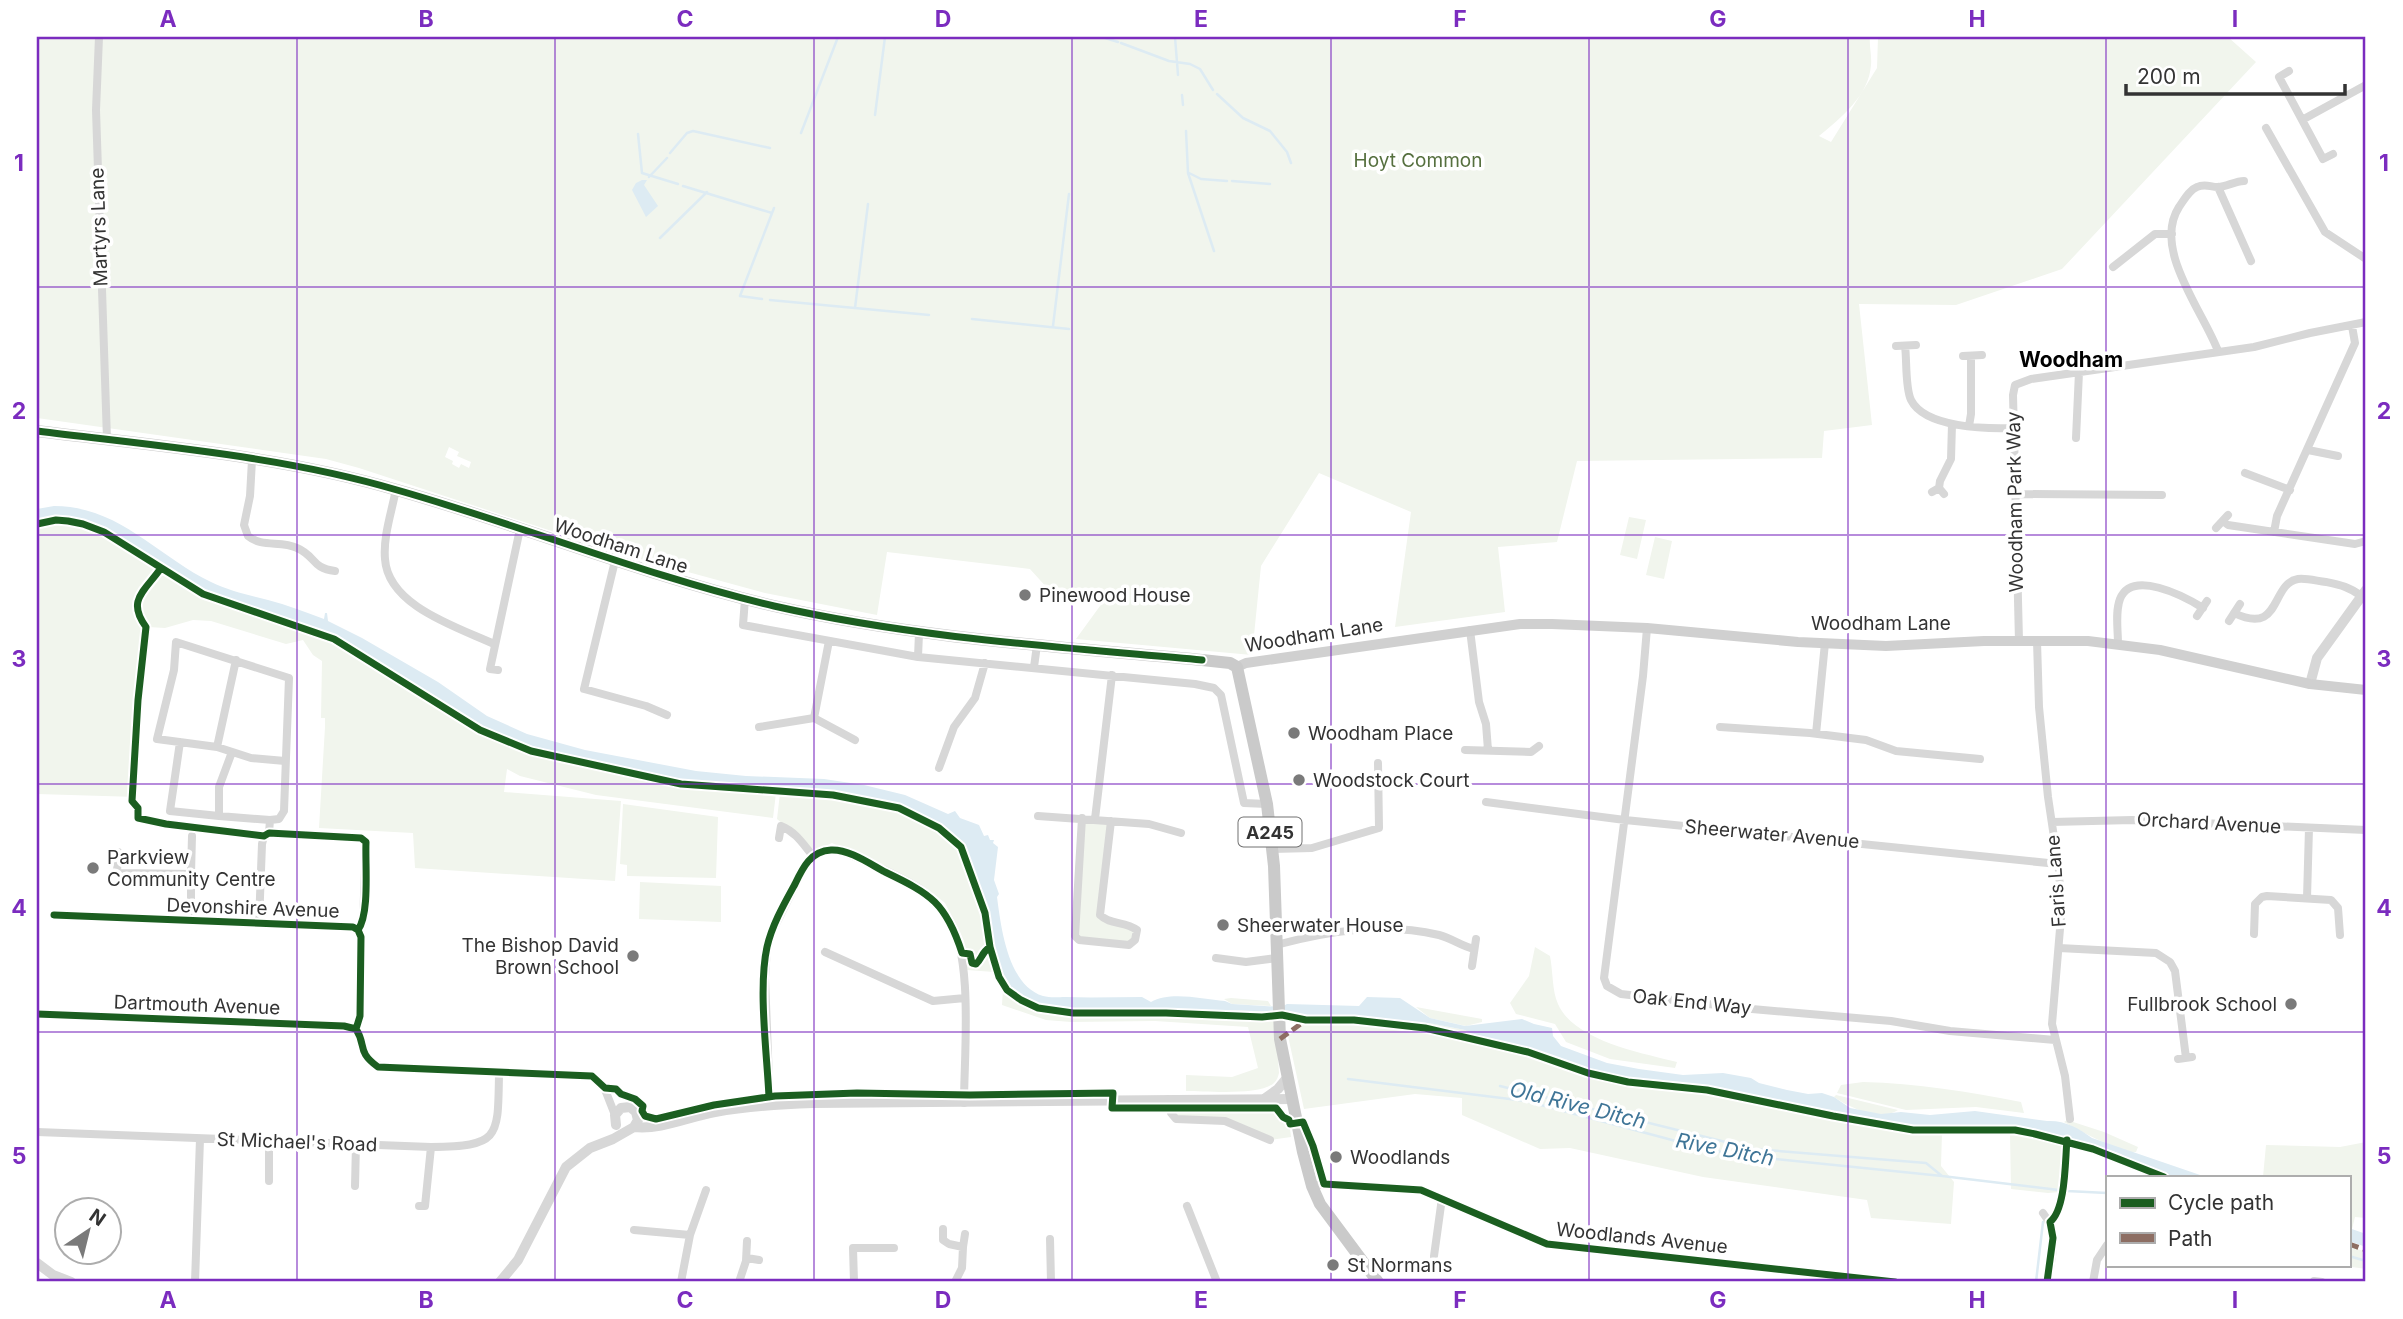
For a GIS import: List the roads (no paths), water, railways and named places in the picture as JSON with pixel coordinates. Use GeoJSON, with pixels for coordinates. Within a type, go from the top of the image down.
{"type":"FeatureCollection","features":[{"type":"Feature","properties":{"kind":"main road","name":"Woodham Lane"},"geometry":{"type":"LineString","coordinates":[[37,431],[252,460],[340,475],[396,489],[686,584],[919,633],[1230,663],[1237,667],[1246,663],[1520,624],[1647,628],[1886,646],[2019,641],[2118,644],[2188,656],[2310,684],[2366,690]]}},
{"type":"Feature","properties":{"kind":"main road","name":"A245"},"geometry":{"type":"LineString","coordinates":[[1237,667],[1267,804],[1272,849],[1279,1023],[1292,1100],[1312,1186],[1328,1218],[1378,1282]]}},
{"type":"Feature","properties":{"kind":"street","name":"Martyrs Lane"},"geometry":{"type":"LineString","coordinates":[[99,37],[96,110],[105,418],[112,440]]}},
{"type":"Feature","properties":{"kind":"street"},"geometry":{"type":"LineString","coordinates":[[2289,71],[2279,77],[2323,159],[2333,154]]}},
{"type":"Feature","properties":{"kind":"street"},"geometry":{"type":"LineString","coordinates":[[2302,120],[2366,85]]}},
{"type":"Feature","properties":{"kind":"street"},"geometry":{"type":"LineString","coordinates":[[2266,128],[2325,232],[2366,259]]}},
{"type":"Feature","properties":{"kind":"street"},"geometry":{"type":"LineString","coordinates":[[2218,351],[2204,318],[2185,287],[2177,265],[2172,234],[2174,214],[2197,186],[2208,184],[2218,187],[2244,181]]}},
{"type":"Feature","properties":{"kind":"street"},"geometry":{"type":"LineString","coordinates":[[2218,187],[2247,257]]}},
{"type":"Feature","properties":{"kind":"street"},"geometry":{"type":"LineString","coordinates":[[2118,266],[2155,234],[2172,234]]}},
{"type":"Feature","properties":{"kind":"street","name":"Woodham Park Way"},"geometry":{"type":"LineString","coordinates":[[2019,641],[2013,395],[2015,385],[2031,379],[2254,347],[2366,323]]}},
{"type":"Feature","properties":{"kind":"street"},"geometry":{"type":"LineString","coordinates":[[2274,532],[2277,516],[2355,343],[2352,326]]}},
{"type":"Feature","properties":{"kind":"street"},"geometry":{"type":"LineString","coordinates":[[1916,345],[1900,346],[1913,403],[1925,413],[1952,424],[1984,429],[2014,428]]}},
{"type":"Feature","properties":{"kind":"street"},"geometry":{"type":"LineString","coordinates":[[1969,426],[1971,414],[1967,356],[1982,355]]}},
{"type":"Feature","properties":{"kind":"street"},"geometry":{"type":"LineString","coordinates":[[2076,438],[2079,372]]}},
{"type":"Feature","properties":{"kind":"street"},"geometry":{"type":"LineString","coordinates":[[1938,492],[1940,481],[1951,459],[1952,424]]}},
{"type":"Feature","properties":{"kind":"street"},"geometry":{"type":"LineString","coordinates":[[2308,450],[2329,451],[2338,456]]}},
{"type":"Feature","properties":{"kind":"street"},"geometry":{"type":"LineString","coordinates":[[252,460],[250,496],[244,525],[247,536],[260,543],[299,548],[322,569],[335,571]]}},
{"type":"Feature","properties":{"kind":"street"},"geometry":{"type":"LineString","coordinates":[[2250,472],[2290,490]]}},
{"type":"Feature","properties":{"kind":"street"},"geometry":{"type":"LineString","coordinates":[[396,489],[385,550],[386,570],[393,585],[403,596],[436,618],[494,644]]}},
{"type":"Feature","properties":{"kind":"street"},"geometry":{"type":"LineString","coordinates":[[2015,494],[2165,496]]}},
{"type":"Feature","properties":{"kind":"street"},"geometry":{"type":"LineString","coordinates":[[2216,528],[2226,518],[2228,525],[2356,544],[2366,541]]}},
{"type":"Feature","properties":{"kind":"street"},"geometry":{"type":"LineString","coordinates":[[498,670],[490,669],[520,529]]}},
{"type":"Feature","properties":{"kind":"street"},"geometry":{"type":"LineString","coordinates":[[615,561],[584,689],[646,706],[667,715]]}},
{"type":"Feature","properties":{"kind":"street"},"geometry":{"type":"LineString","coordinates":[[2240,604],[2232,617],[2254,620],[2266,616],[2289,584],[2300,579],[2350,587],[2364,593],[2317,658],[2310,684]]}},
{"type":"Feature","properties":{"kind":"street"},"geometry":{"type":"LineString","coordinates":[[2118,644],[2118,603],[2123,593],[2132,587],[2146,585],[2205,604],[2197,616]]}},
{"type":"Feature","properties":{"kind":"street"},"geometry":{"type":"LineString","coordinates":[[745,598],[743,625],[918,657],[1112,675],[1214,688],[1220,695],[1244,803],[1267,804]]}},
{"type":"Feature","properties":{"kind":"street","name":"Oak End Way"},"geometry":{"type":"LineString","coordinates":[[1647,628],[1604,978],[1612,990],[1621,994],[1752,1009],[1891,1021],[1950,1031],[2055,1040]]}},
{"type":"Feature","properties":{"kind":"street"},"geometry":{"type":"LineString","coordinates":[[1470,630],[1488,750]]}},
{"type":"Feature","properties":{"kind":"street"},"geometry":{"type":"LineString","coordinates":[[918,657],[919,633]]}},
{"type":"Feature","properties":{"kind":"street"},"geometry":{"type":"LineString","coordinates":[[814,718],[829,641]]}},
{"type":"Feature","properties":{"kind":"street","name":"Faris Lane"},"geometry":{"type":"LineString","coordinates":[[2037,641],[2039,707],[2058,863],[2061,917],[2052,1024],[2065,1076],[2070,1119]]}},
{"type":"Feature","properties":{"kind":"street"},"geometry":{"type":"LineString","coordinates":[[180,742],[170,811],[270,820],[279,819],[283,815],[289,678],[176,642],[174,670],[157,739],[180,742],[217,747],[251,758],[285,761]]}},
{"type":"Feature","properties":{"kind":"street"},"geometry":{"type":"LineString","coordinates":[[1816,734],[1825,643]]}},
{"type":"Feature","properties":{"kind":"street"},"geometry":{"type":"LineString","coordinates":[[1034,667],[1037,645]]}},
{"type":"Feature","properties":{"kind":"street"},"geometry":{"type":"LineString","coordinates":[[217,747],[236,660]]}},
{"type":"Feature","properties":{"kind":"street"},"geometry":{"type":"LineString","coordinates":[[939,768],[954,727],[975,698],[985,663]]}},
{"type":"Feature","properties":{"kind":"street"},"geometry":{"type":"LineString","coordinates":[[1095,819],[1112,675]]}},
{"type":"Feature","properties":{"kind":"street"},"geometry":{"type":"LineString","coordinates":[[759,727],[814,718],[855,740]]}},
{"type":"Feature","properties":{"kind":"street"},"geometry":{"type":"LineString","coordinates":[[1720,727],[1866,740],[1896,751],[1980,759]]}},
{"type":"Feature","properties":{"kind":"street"},"geometry":{"type":"LineString","coordinates":[[1465,750],[1531,752],[1539,746]]}},
{"type":"Feature","properties":{"kind":"street"},"geometry":{"type":"LineString","coordinates":[[219,816],[219,786],[232,752]]}},
{"type":"Feature","properties":{"kind":"street"},"geometry":{"type":"LineString","coordinates":[[1272,849],[1312,848],[1379,828],[1378,763]]}},
{"type":"Feature","properties":{"kind":"street","name":"Sheerwater Avenue"},"geometry":{"type":"LineString","coordinates":[[1486,802],[1625,820],[2058,863]]}},
{"type":"Feature","properties":{"kind":"street"},"geometry":{"type":"LineString","coordinates":[[1038,816],[1149,824],[1181,833]]}},
{"type":"Feature","properties":{"kind":"street"},"geometry":{"type":"LineString","coordinates":[[1082,818],[1075,936],[1079,940],[1129,945],[1135,940],[1137,930],[1129,924],[1106,920],[1100,915],[1111,821]]}},
{"type":"Feature","properties":{"kind":"street"},"geometry":{"type":"LineString","coordinates":[[269,833],[270,820]]}},
{"type":"Feature","properties":{"kind":"street","name":"Orchard Avenue"},"geometry":{"type":"LineString","coordinates":[[2052,822],[2132,820],[2366,830]]}},
{"type":"Feature","properties":{"kind":"street"},"geometry":{"type":"LineString","coordinates":[[779,838],[781,826],[795,834],[813,856]]}},
{"type":"Feature","properties":{"kind":"street"},"geometry":{"type":"LineString","coordinates":[[2307,898],[2309,828]]}},
{"type":"Feature","properties":{"kind":"street"},"geometry":{"type":"LineString","coordinates":[[259,923],[262,839],[269,833],[359,837],[366,842],[363,922],[358,930]]}},
{"type":"Feature","properties":{"kind":"street","name":"Devonshire Avenue"},"geometry":{"type":"LineString","coordinates":[[191,921],[192,836]]}},
{"type":"Feature","properties":{"kind":"street"},"geometry":{"type":"LineString","coordinates":[[770,1105],[765,1018],[767,948],[804,867],[813,856],[830,850],[845,852],[921,889],[936,901],[949,918],[961,953],[965,998],[964,1102]]}},
{"type":"Feature","properties":{"kind":"street"},"geometry":{"type":"LineString","coordinates":[[118,852],[117,873],[191,874]]}},
{"type":"Feature","properties":{"kind":"street"},"geometry":{"type":"LineString","coordinates":[[2254,934],[2255,904],[2262,897],[2307,898],[2331,900],[2335,903],[2338,908],[2340,936]]}},
{"type":"Feature","properties":{"kind":"street","name":"Devonshire Avenue"},"geometry":{"type":"LineString","coordinates":[[54,915],[353,927],[361,937],[360,1016],[356,1029]]}},
{"type":"Feature","properties":{"kind":"street"},"geometry":{"type":"LineString","coordinates":[[1216,958],[1246,962],[1322,933],[1395,928],[1442,936],[1474,949]]}},
{"type":"Feature","properties":{"kind":"street"},"geometry":{"type":"LineString","coordinates":[[1472,966],[1476,939]]}},
{"type":"Feature","properties":{"kind":"street"},"geometry":{"type":"LineString","coordinates":[[2059,948],[2156,953],[2169,962],[2175,971],[2185,1058]]}},
{"type":"Feature","properties":{"kind":"street"},"geometry":{"type":"LineString","coordinates":[[825,952],[933,1001],[965,998]]}},
{"type":"Feature","properties":{"kind":"street","name":"Dartmouth Avenue"},"geometry":{"type":"LineString","coordinates":[[37,1014],[344,1026],[356,1029]]}},
{"type":"Feature","properties":{"kind":"street"},"geometry":{"type":"LineString","coordinates":[[356,1029],[360,1034],[363,1053],[378,1067],[592,1076],[600,1082],[625,1121]]}},
{"type":"Feature","properties":{"kind":"street","name":"St Michael's Road"},"geometry":{"type":"LineString","coordinates":[[37,1132],[430,1147],[469,1146],[478,1144],[489,1136],[495,1126],[498,1116],[499,1073]]}},
{"type":"Feature","properties":{"kind":"street"},"geometry":{"type":"LineString","coordinates":[[1264,1100],[1287,1078]]}},
{"type":"Feature","properties":{"kind":"street"},"geometry":{"type":"LineString","coordinates":[[1168,1099],[1171,1113],[1176,1119],[1226,1121],[1270,1140]]}},
{"type":"Feature","properties":{"kind":"street"},"geometry":{"type":"LineString","coordinates":[[500,1282],[518,1260],[566,1167],[580,1154],[606,1140],[625,1121],[663,1124],[715,1112],[770,1105],[1168,1099],[1292,1100]]}},
{"type":"Feature","properties":{"kind":"street"},"geometry":{"type":"LineString","coordinates":[[195,1282],[200,1139]]}},
{"type":"Feature","properties":{"kind":"street"},"geometry":{"type":"LineString","coordinates":[[268,1141],[269,1181]]}},
{"type":"Feature","properties":{"kind":"street"},"geometry":{"type":"LineString","coordinates":[[355,1186],[356,1144]]}},
{"type":"Feature","properties":{"kind":"street"},"geometry":{"type":"LineString","coordinates":[[419,1206],[425,1206],[430,1147]]}},
{"type":"Feature","properties":{"kind":"street","name":"Woodlands Avenue"},"geometry":{"type":"LineString","coordinates":[[1312,1186],[1334,1184],[1415,1189],[1547,1244],[1895,1282]]}},
{"type":"Feature","properties":{"kind":"street"},"geometry":{"type":"LineString","coordinates":[[681,1282],[690,1235],[706,1190]]}},
{"type":"Feature","properties":{"kind":"street"},"geometry":{"type":"LineString","coordinates":[[1434,1256],[1441,1198]]}},
{"type":"Feature","properties":{"kind":"street"},"geometry":{"type":"LineString","coordinates":[[1187,1206],[1217,1282]]}},
{"type":"Feature","properties":{"kind":"street"},"geometry":{"type":"LineString","coordinates":[[2043,1213],[2053,1234],[2048,1282]]}},
{"type":"Feature","properties":{"kind":"street"},"geometry":{"type":"LineString","coordinates":[[943,1228],[944,1241],[963,1247]]}},
{"type":"Feature","properties":{"kind":"street"},"geometry":{"type":"LineString","coordinates":[[634,1230],[690,1235]]}},
{"type":"Feature","properties":{"kind":"street"},"geometry":{"type":"LineString","coordinates":[[955,1282],[962,1268],[965,1234]]}},
{"type":"Feature","properties":{"kind":"street"},"geometry":{"type":"LineString","coordinates":[[1050,1239],[1051,1282]]}},
{"type":"Feature","properties":{"kind":"street"},"geometry":{"type":"LineString","coordinates":[[739,1282],[747,1258],[747,1241]]}},
{"type":"Feature","properties":{"kind":"street"},"geometry":{"type":"LineString","coordinates":[[2093,1282],[2097,1260],[2106,1246]]}},
{"type":"Feature","properties":{"kind":"street"},"geometry":{"type":"LineString","coordinates":[[854,1282],[853,1248],[894,1248]]}},
{"type":"Feature","properties":{"kind":"street"},"geometry":{"type":"LineString","coordinates":[[747,1258],[759,1260]]}},
{"type":"Feature","properties":{"kind":"street"},"geometry":{"type":"LineString","coordinates":[[37,1263],[53,1275],[71,1282]]}},
{"type":"Feature","properties":{"kind":"waterway"},"geometry":{"type":"LineString","coordinates":[[801,133],[838,37]]}},
{"type":"Feature","properties":{"kind":"waterway"},"geometry":{"type":"LineString","coordinates":[[875,115],[885,37]]}},
{"type":"Feature","properties":{"kind":"waterway"},"geometry":{"type":"LineString","coordinates":[[1102,37],[1118,42]]}},
{"type":"Feature","properties":{"kind":"waterway"},"geometry":{"type":"LineString","coordinates":[[1175,37],[1178,75]]}},
{"type":"Feature","properties":{"kind":"waterway"},"geometry":{"type":"LineString","coordinates":[[1121,43],[1200,69],[1213,90]]}},
{"type":"Feature","properties":{"kind":"waterway"},"geometry":{"type":"LineString","coordinates":[[1217,94],[1243,118],[1270,131],[1287,152],[1291,163]]}},
{"type":"Feature","properties":{"kind":"waterway"},"geometry":{"type":"LineString","coordinates":[[1182,95],[1183,105]]}},
{"type":"Feature","properties":{"kind":"waterway"},"geometry":{"type":"LineString","coordinates":[[670,153],[687,133],[693,131],[770,148]]}},
{"type":"Feature","properties":{"kind":"waterway"},"geometry":{"type":"LineString","coordinates":[[1186,131],[1188,173],[1214,251]]}},
{"type":"Feature","properties":{"kind":"waterway"},"geometry":{"type":"LineString","coordinates":[[638,134],[642,173],[678,184]]}},
{"type":"Feature","properties":{"kind":"waterway"},"geometry":{"type":"LineString","coordinates":[[649,177],[667,158]]}},
{"type":"Feature","properties":{"kind":"waterway"},"geometry":{"type":"LineString","coordinates":[[1189,173],[1201,179],[1227,181]]}},
{"type":"Feature","properties":{"kind":"waterway"},"geometry":{"type":"LineString","coordinates":[[1232,181],[1270,184]]}},
{"type":"Feature","properties":{"kind":"waterway"},"geometry":{"type":"LineString","coordinates":[[683,186],[772,213]]}},
{"type":"Feature","properties":{"kind":"waterway"},"geometry":{"type":"LineString","coordinates":[[660,238],[707,192]]}},
{"type":"Feature","properties":{"kind":"waterway"},"geometry":{"type":"LineString","coordinates":[[1053,326],[1069,194]]}},
{"type":"Feature","properties":{"kind":"waterway"},"geometry":{"type":"LineString","coordinates":[[855,308],[868,204]]}},
{"type":"Feature","properties":{"kind":"waterway"},"geometry":{"type":"LineString","coordinates":[[740,296],[774,208]]}},
{"type":"Feature","properties":{"kind":"waterway"},"geometry":{"type":"LineString","coordinates":[[740,296],[762,299]]}},
{"type":"Feature","properties":{"kind":"waterway"},"geometry":{"type":"LineString","coordinates":[[770,300],[929,315]]}},
{"type":"Feature","properties":{"kind":"waterway"},"geometry":{"type":"LineString","coordinates":[[972,319],[1069,329]]}},
{"type":"Feature","properties":{"kind":"waterway","name":"Rive Ditch"},"geometry":{"type":"LineString","coordinates":[[1348,1079],[1526,1101],[1735,1155],[2106,1193]]}},
{"type":"Feature","properties":{"kind":"waterway","name":"Old Rive Ditch"},"geometry":{"type":"LineString","coordinates":[[1500,1086],[1754,1149],[1926,1163],[1942,1176]]}},
{"type":"Feature","properties":{"kind":"waterway"},"geometry":{"type":"LineString","coordinates":[[2036,1282],[2043,1222]]}},
{"type":"Feature","properties":{"kind":"waterway","name":"Rive Ditch"},"geometry":{"type":"LineString","coordinates":[[2350,1256],[2366,1261]]}},
{"type":"Feature","properties":{"kind":"place","name":"Pinewood House"},"geometry":{"type":"Point","coordinates":[1025,595]}},
{"type":"Feature","properties":{"kind":"place","name":"Woodham Place"},"geometry":{"type":"Point","coordinates":[1294,733]}},
{"type":"Feature","properties":{"kind":"place","name":"Woodstock Court"},"geometry":{"type":"Point","coordinates":[1299,780]}},
{"type":"Feature","properties":{"kind":"place","name":"Parkview Community Centre"},"geometry":{"type":"Point","coordinates":[93,868]}},
{"type":"Feature","properties":{"kind":"place","name":"Sheerwater House"},"geometry":{"type":"Point","coordinates":[1223,925]}},
{"type":"Feature","properties":{"kind":"place","name":"The Bishop David Brown School"},"geometry":{"type":"Point","coordinates":[633,956]}},
{"type":"Feature","properties":{"kind":"place","name":"Fullbrook School"},"geometry":{"type":"Point","coordinates":[2291,1004]}},
{"type":"Feature","properties":{"kind":"place","name":"Woodlands"},"geometry":{"type":"Point","coordinates":[1336,1157]}},
{"type":"Feature","properties":{"kind":"place","name":"St Normans"},"geometry":{"type":"Point","coordinates":[1333,1265]}},
{"type":"Feature","properties":{"kind":"district","name":"Woodham"},"geometry":{"type":"Point","coordinates":[2071,359]}},
{"type":"Feature","properties":{"kind":"park label","name":"Hoyt Common"},"geometry":{"type":"Point","coordinates":[1418,160]}}]}
